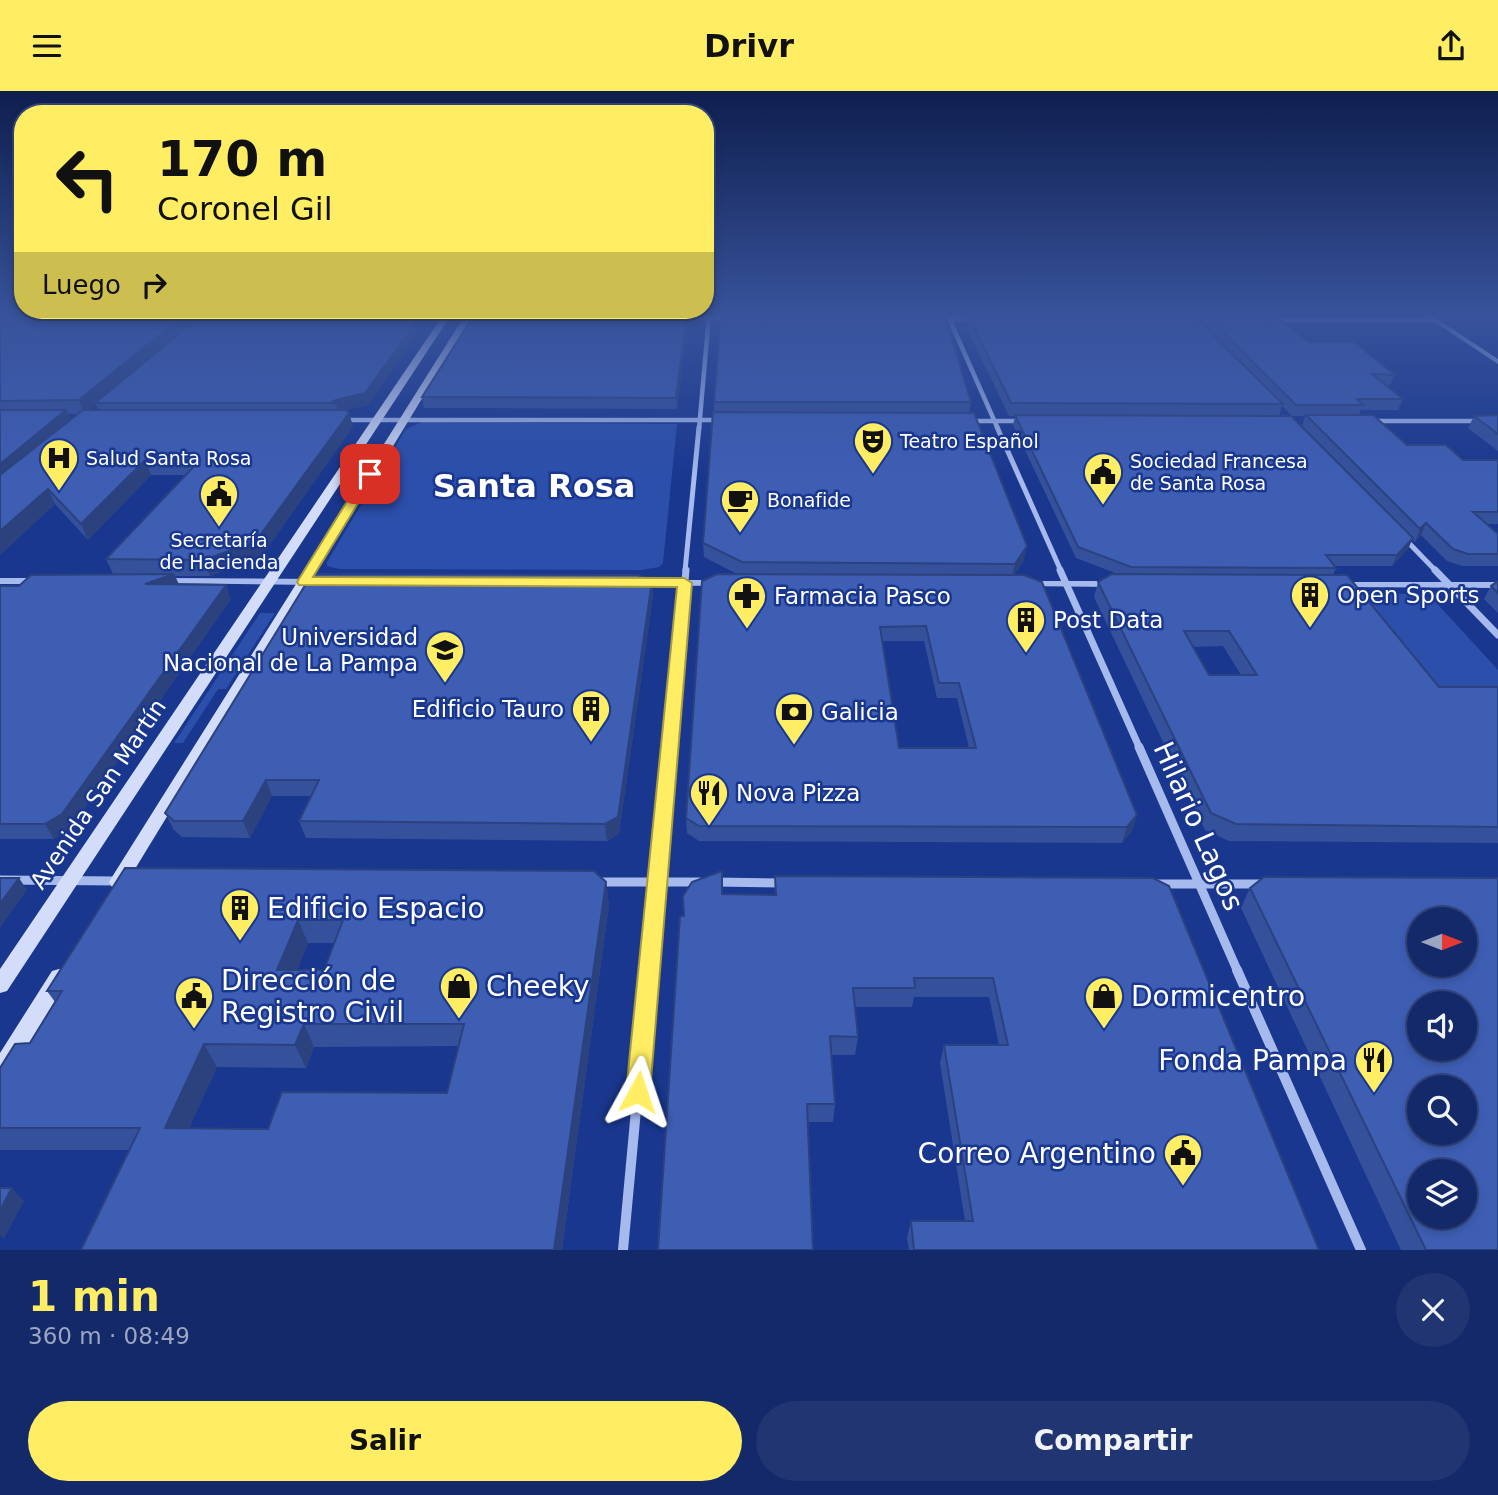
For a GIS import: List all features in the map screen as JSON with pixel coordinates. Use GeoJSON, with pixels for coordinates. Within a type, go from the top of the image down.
{"type":"FeatureCollection","features":[{"type":"Feature","properties":{"kind":"main road","name":"Avenida San Martín"},"geometry":{"type":"LineString","coordinates":[[0,985],[411,369]]}},
{"type":"Feature","properties":{"kind":"main road"},"geometry":{"type":"LineString","coordinates":[[105,902],[126,881],[304,582],[435,369]]}},
{"type":"Feature","properties":{"kind":"main road"},"geometry":{"type":"LineString","coordinates":[[341,474],[370,474]]}},
{"type":"Feature","properties":{"kind":"main road"},"geometry":{"type":"LineString","coordinates":[[318,508],[349,508]]}},
{"type":"Feature","properties":{"kind":"main road"},"geometry":{"type":"LineString","coordinates":[[0,1072],[70,958]]}},
{"type":"Feature","properties":{"kind":"street"},"geometry":{"type":"LineString","coordinates":[[623,1250],[704,369]]}},
{"type":"Feature","properties":{"kind":"street","name":"Hilario Lagos"},"geometry":{"type":"LineString","coordinates":[[972,369],[1361,1250]]}},
{"type":"Feature","properties":{"kind":"street"},"geometry":{"type":"LineString","coordinates":[[337,420],[726,420]]}},
{"type":"Feature","properties":{"kind":"street"},"geometry":{"type":"LineString","coordinates":[[958,421],[1027,421]]}},
{"type":"Feature","properties":{"kind":"street"},"geometry":{"type":"LineString","coordinates":[[1364,421],[1498,421]]}},
{"type":"Feature","properties":{"kind":"street"},"geometry":{"type":"LineString","coordinates":[[1398,532],[1498,635]]}},
{"type":"Feature","properties":{"kind":"street"},"geometry":{"type":"LineString","coordinates":[[0,581],[54,581]]}},
{"type":"Feature","properties":{"kind":"street"},"geometry":{"type":"LineString","coordinates":[[148,581],[331,582]]}},
{"type":"Feature","properties":{"kind":"street"},"geometry":{"type":"LineString","coordinates":[[618,583],[725,583]]}},
{"type":"Feature","properties":{"kind":"street"},"geometry":{"type":"LineString","coordinates":[[1018,584],[1128,584]]}},
{"type":"Feature","properties":{"kind":"street"},"geometry":{"type":"LineString","coordinates":[[1322,585],[1498,585]]}},
{"type":"Feature","properties":{"kind":"street"},"geometry":{"type":"LineString","coordinates":[[0,880],[126,881]]}},
{"type":"Feature","properties":{"kind":"street"},"geometry":{"type":"LineString","coordinates":[[588,882],[796,883]]}},
{"type":"Feature","properties":{"kind":"street"},"geometry":{"type":"LineString","coordinates":[[1145,884],[1273,884]]}},
{"type":"Feature","properties":{"kind":"shaded area"},"geometry":{"type":"Polygon","coordinates":[[[422,422],[677,424],[663,563],[659,567],[641,570],[339,569],[327,566],[406,429],[422,422]]]}},
{"type":"Feature","properties":{"kind":"shaded area"},"geometry":{"type":"Polygon","coordinates":[[[1343,593],[1415,594],[1433,599],[1498,670],[1498,703],[1393,703],[1343,593]]]}},
{"type":"Feature","properties":{"kind":"shaded area"},"geometry":{"type":"Polygon","coordinates":[[[260,613],[275,613],[226,689],[218,689],[183,743],[174,743],[260,613]]]}},
{"type":"Feature","properties":{"kind":"building"},"geometry":{"type":"Polygon","coordinates":[[[0,369],[117,369],[79,400],[0,401],[0,369]]]}},
{"type":"Feature","properties":{"kind":"building"},"geometry":{"type":"Polygon","coordinates":[[[136,369],[382,369],[365,393],[333,401],[336,403],[95,403],[136,369]]]}},
{"type":"Feature","properties":{"kind":"building"},"geometry":{"type":"Polygon","coordinates":[[[440,369],[680,369],[676,398],[422,397],[440,369]]]}},
{"type":"Feature","properties":{"kind":"building"},"geometry":{"type":"Polygon","coordinates":[[[717,369],[961,369],[971,402],[714,402],[717,369]]]}},
{"type":"Feature","properties":{"kind":"building"},"geometry":{"type":"Polygon","coordinates":[[[994,369],[1248,369],[1283,404],[1011,403],[994,369]]]}},
{"type":"Feature","properties":{"kind":"building"},"geometry":{"type":"Polygon","coordinates":[[[1260,369],[1388,369],[1395,375],[1372,374],[1403,399],[1357,399],[1363,405],[1296,405],[1260,369]]]}},
{"type":"Feature","properties":{"kind":"building"},"geometry":{"type":"Polygon","coordinates":[[[0,410],[66,410],[0,464],[0,410]]]}},
{"type":"Feature","properties":{"kind":"building"},"geometry":{"type":"Polygon","coordinates":[[[83,410],[346,410],[349,413],[256,541],[204,560],[106,559],[200,460],[145,460],[81,524],[48,489],[0,531],[0,475],[83,410]]]}},
{"type":"Feature","properties":{"kind":"building"},"geometry":{"type":"Polygon","coordinates":[[[713,412],[974,413],[1027,546],[1015,564],[742,562],[703,543],[713,412]]]}},
{"type":"Feature","properties":{"kind":"building"},"geometry":{"type":"Polygon","coordinates":[[[1015,415],[1291,416],[1413,538],[1397,555],[1326,555],[1336,568],[1131,567],[1078,547],[1015,415]]]}},
{"type":"Feature","properties":{"kind":"building"},"geometry":{"type":"Polygon","coordinates":[[[1306,415],[1373,415],[1407,445],[1446,445],[1463,460],[1498,460],[1498,512],[1473,512],[1498,534],[1498,554],[1468,554],[1453,549],[1426,523],[1420,529],[1306,415]]]}},
{"type":"Feature","properties":{"kind":"building"},"geometry":{"type":"Polygon","coordinates":[[[1498,415],[1498,434],[1474,416],[1498,415]]]}},
{"type":"Feature","properties":{"kind":"building"},"geometry":{"type":"Polygon","coordinates":[[[174,574],[145,584],[226,585],[62,814],[45,824],[0,824],[0,586],[19,586],[31,575],[174,574]]]}},
{"type":"Feature","properties":{"kind":"building"},"geometry":{"type":"Polygon","coordinates":[[[312,574],[638,575],[652,581],[618,817],[605,824],[299,821],[319,780],[266,780],[243,821],[174,821],[165,813],[312,574]]]}},
{"type":"Feature","properties":{"kind":"building"},"geometry":{"type":"Polygon","coordinates":[[[717,574],[1024,575],[1042,582],[1137,815],[1127,827],[699,826],[686,818],[702,581],[717,574]],[[926,626],[880,627],[899,748],[976,748],[959,683],[939,683],[926,626]]]}},
{"type":"Feature","properties":{"kind":"building"},"geometry":{"type":"Polygon","coordinates":[[[1112,574],[1347,575],[1439,687],[1498,687],[1498,827],[1236,824],[1211,813],[1098,582],[1112,574]],[[1184,631],[1209,675],[1257,675],[1229,631],[1184,631]]]}},
{"type":"Feature","properties":{"kind":"building"},"geometry":{"type":"Polygon","coordinates":[[[1498,581],[1498,593],[1491,586],[1498,581]]]}},
{"type":"Feature","properties":{"kind":"building"},"geometry":{"type":"Polygon","coordinates":[[[125,868],[594,871],[606,882],[554,1250],[81,1250],[140,1128],[0,1128],[0,1068],[15,1044],[30,1043],[62,991],[47,991],[125,868]],[[298,920],[277,970],[324,970],[343,920],[298,920]],[[304,1024],[295,1045],[204,1044],[165,1128],[268,1129],[282,1092],[447,1093],[464,1024],[304,1024]]]}},
{"type":"Feature","properties":{"kind":"building"},"geometry":{"type":"Polygon","coordinates":[[[722,871],[722,894],[776,895],[775,876],[1153,878],[1169,886],[1319,1250],[914,1250],[911,1221],[973,1221],[944,1045],[1008,1045],[993,978],[914,978],[915,988],[853,988],[858,1037],[830,1036],[835,1104],[807,1104],[813,1250],[658,1250],[680,916],[684,916],[683,896],[692,882],[722,871]]]}},
{"type":"Feature","properties":{"kind":"building"},"geometry":{"type":"Polygon","coordinates":[[[1264,877],[1498,878],[1498,1250],[1426,1250],[1416,1229],[1477,1229],[1477,1159],[1407,1159],[1407,1211],[1250,888],[1264,877]]]}},
{"type":"Feature","properties":{"kind":"building"},"geometry":{"type":"Polygon","coordinates":[[[0,878],[19,878],[0,904],[0,878]]]}},
{"type":"Feature","properties":{"kind":"building"},"geometry":{"type":"Polygon","coordinates":[[[0,1188],[12,1188],[0,1210],[0,1188]]]}},
{"type":"Feature","properties":{"kind":"place","name":"Teatro Español"},"geometry":{"type":"Point","coordinates":[873,475]}},
{"type":"Feature","properties":{"kind":"place","name":"Salud Santa Rosa"},"geometry":{"type":"Point","coordinates":[59,492]}},
{"type":"Feature","properties":{"kind":"place","name":"Sociedad Francesa de Santa Rosa"},"geometry":{"type":"Point","coordinates":[1103,506]}},
{"type":"Feature","properties":{"kind":"place","name":"Secretaría de Hacienda"},"geometry":{"type":"Point","coordinates":[219,528]}},
{"type":"Feature","properties":{"kind":"place","name":"Bonafide"},"geometry":{"type":"Point","coordinates":[740,534]}},
{"type":"Feature","properties":{"kind":"place","name":"Open Sports"},"geometry":{"type":"Point","coordinates":[1310,629]}},
{"type":"Feature","properties":{"kind":"place","name":"Farmacia Pasco"},"geometry":{"type":"Point","coordinates":[747,630]}},
{"type":"Feature","properties":{"kind":"place","name":"Post Data"},"geometry":{"type":"Point","coordinates":[1026,654]}},
{"type":"Feature","properties":{"kind":"place","name":"Universidad Nacional de La Pampa"},"geometry":{"type":"Point","coordinates":[445,684]}},
{"type":"Feature","properties":{"kind":"place","name":"Edificio Tauro"},"geometry":{"type":"Point","coordinates":[591,743]}},
{"type":"Feature","properties":{"kind":"place","name":"Galicia"},"geometry":{"type":"Point","coordinates":[794,746]}},
{"type":"Feature","properties":{"kind":"place","name":"Nova Pizza"},"geometry":{"type":"Point","coordinates":[709,827]}},
{"type":"Feature","properties":{"kind":"place","name":"Edificio Espacio"},"geometry":{"type":"Point","coordinates":[240,942]}},
{"type":"Feature","properties":{"kind":"place","name":"Cheeky"},"geometry":{"type":"Point","coordinates":[459,1020]}},
{"type":"Feature","properties":{"kind":"place","name":"Dirección de Registro Civil"},"geometry":{"type":"Point","coordinates":[194,1030]}},
{"type":"Feature","properties":{"kind":"place","name":"Dormicentro"},"geometry":{"type":"Point","coordinates":[1104,1030]}},
{"type":"Feature","properties":{"kind":"place","name":"Fonda Pampa"},"geometry":{"type":"Point","coordinates":[1374,1094]}},
{"type":"Feature","properties":{"kind":"place","name":"Correo Argentino"},"geometry":{"type":"Point","coordinates":[1183,1187]}},
{"type":"Feature","properties":{"kind":"district","name":"Santa Rosa"},"geometry":{"type":"Point","coordinates":[534,486]}},
{"type":"Feature","properties":{"kind":"route"},"geometry":{"type":"LineString","coordinates":[[370,474],[304,582],[684,583],[638,1092]]}}]}
